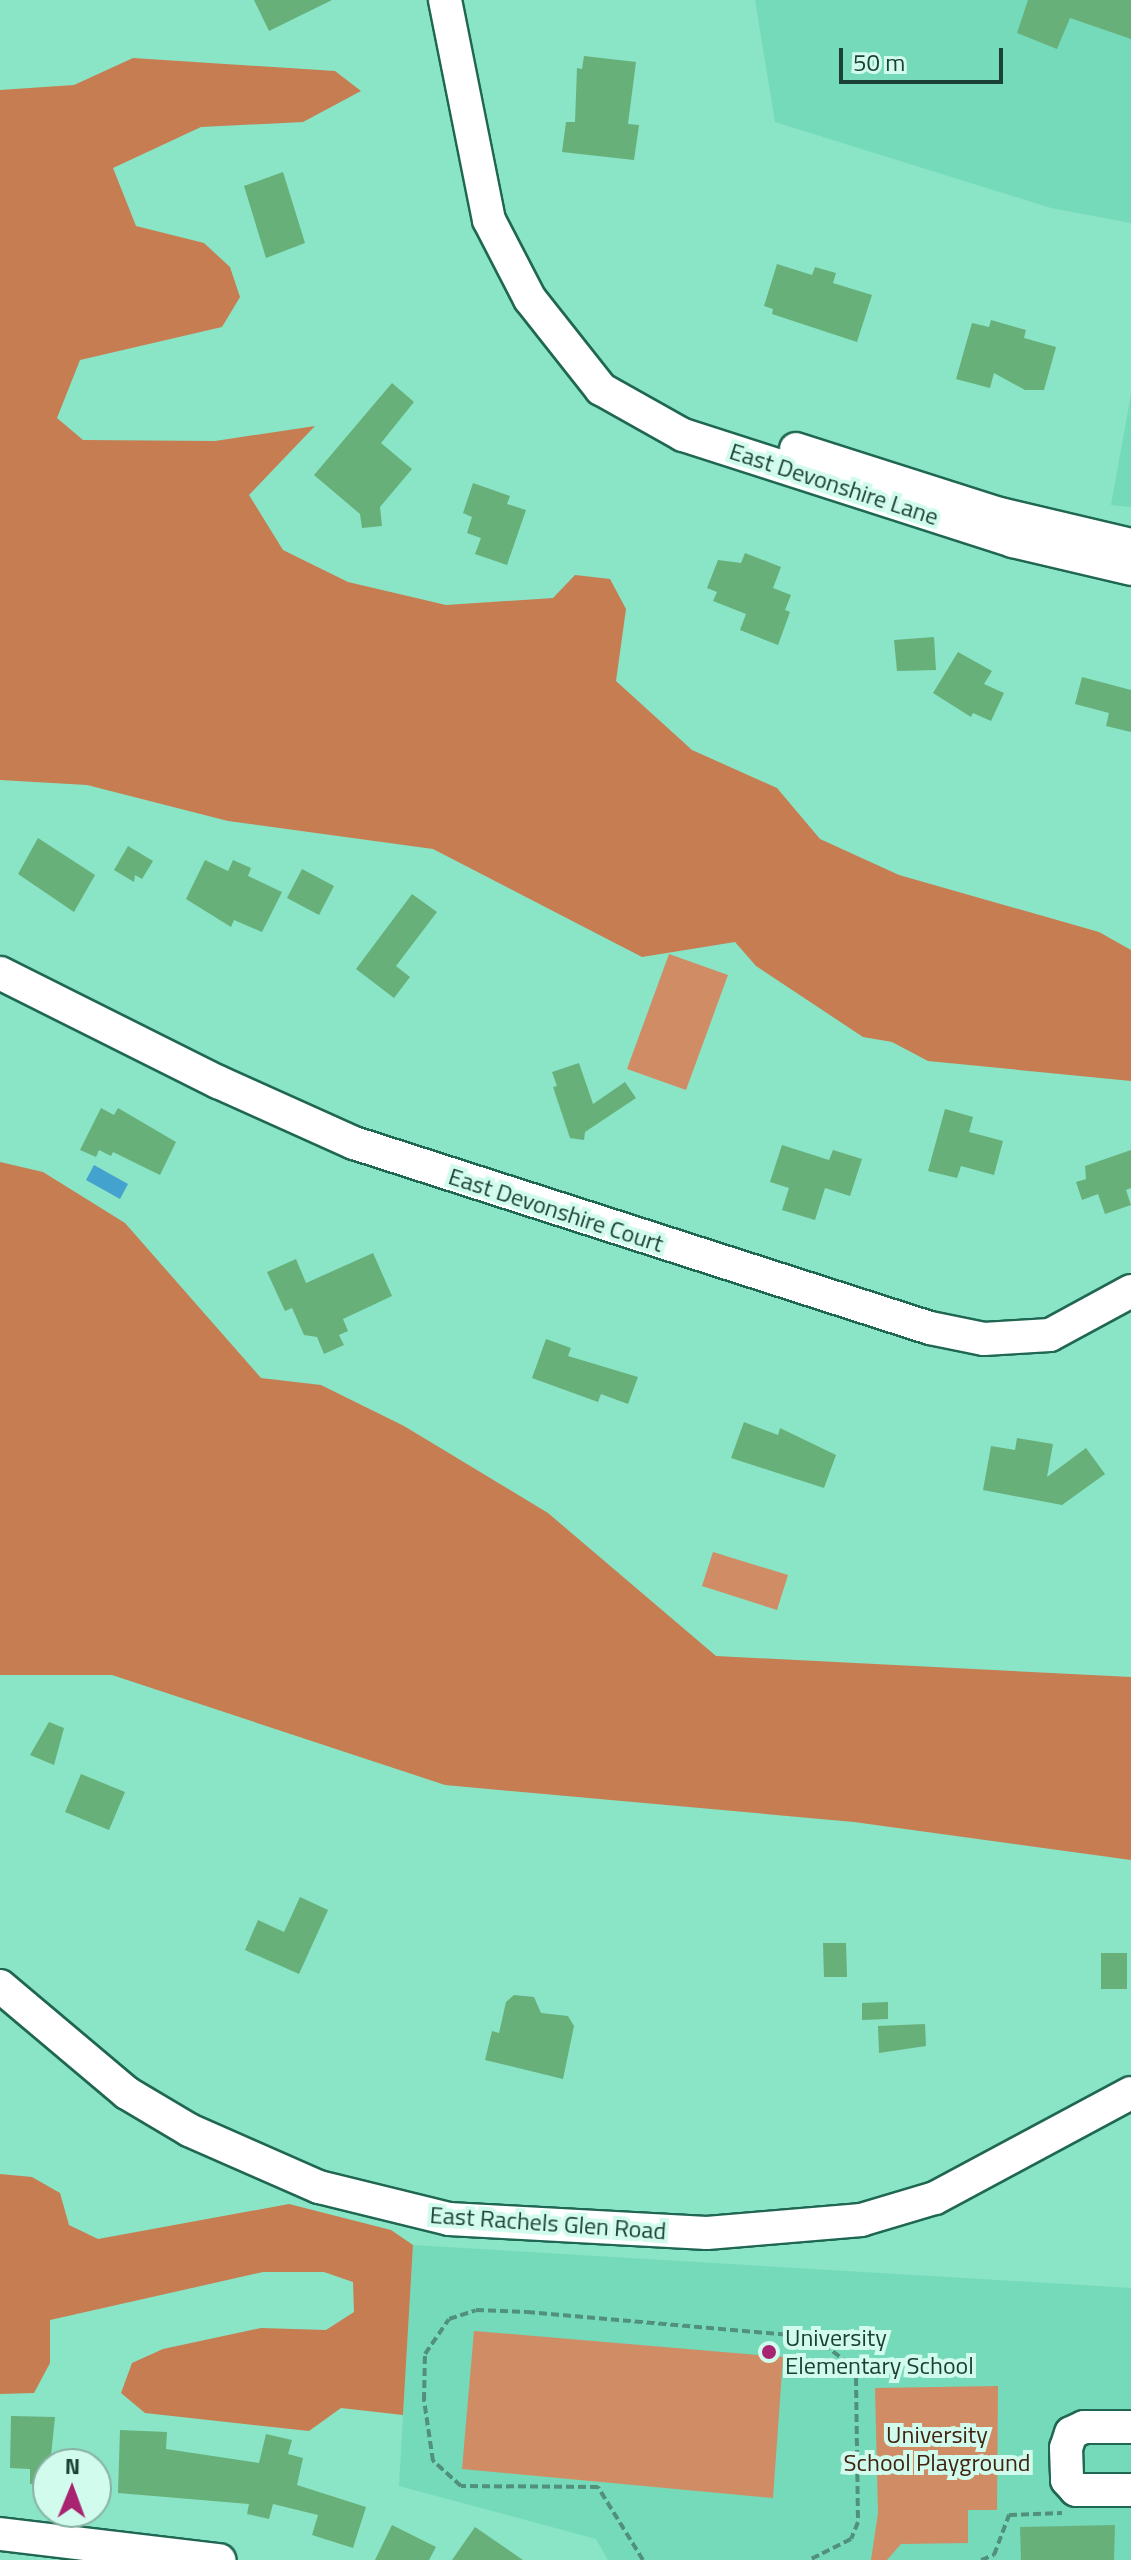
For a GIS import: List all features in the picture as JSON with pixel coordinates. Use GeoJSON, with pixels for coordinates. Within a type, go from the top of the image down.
{"type":"FeatureCollection","features":[{"type":"Feature","properties":{"kind":"street","name":"East Devonshire Lane"},"geometry":{"type":"LineString","coordinates":[[445,0],[489,220],[514,274],[601,389],[683,435],[1013,541],[1131,569]]}},
{"type":"Feature","properties":{"kind":"street","name":"East Devonshire Lane"},"geometry":{"type":"LineString","coordinates":[[566,345],[653,396],[708,420],[1000,514],[1131,545]]}},
{"type":"Feature","properties":{"kind":"street","name":"East Devonshire Court"},"geometry":{"type":"LineString","coordinates":[[0,973],[354,1143],[930,1328],[984,1339],[1050,1335],[1131,1291]]}},
{"type":"Feature","properties":{"kind":"street","name":"East Rachels Glen Road"},"geometry":{"type":"LineString","coordinates":[[2,1986],[121,2089],[189,2130],[319,2187],[449,2219],[707,2233],[861,2220],[935,2198],[1131,2093]]}},
{"type":"Feature","properties":{"kind":"street"},"geometry":{"type":"LineString","coordinates":[[1131,2427],[1084,2427],[1071,2433],[1066,2448],[1067,2480],[1076,2490],[1131,2490]]}},
{"type":"Feature","properties":{"kind":"street"},"geometry":{"type":"LineString","coordinates":[[0,2534],[219,2560]]}},
{"type":"Feature","properties":{"kind":"path"},"geometry":{"type":"LineString","coordinates":[[643,2560],[598,2487],[461,2486],[433,2461],[424,2400],[425,2354],[449,2319],[476,2310],[527,2312],[814,2337],[852,2366],[856,2378],[858,2522],[851,2539],[809,2560]]}},
{"type":"Feature","properties":{"kind":"path"},"geometry":{"type":"LineString","coordinates":[[981,2560],[994,2555],[1009,2515],[1070,2513]]}},
{"type":"Feature","properties":{"kind":"shaded area"},"geometry":{"type":"Polygon","coordinates":[[[755,0],[1131,0],[1131,223],[1051,208],[775,122],[755,0]]]}},
{"type":"Feature","properties":{"kind":"shaded area"},"geometry":{"type":"Polygon","coordinates":[[[133,58],[335,71],[361,91],[303,122],[201,127],[113,168],[136,226],[204,243],[230,267],[240,297],[222,327],[80,360],[57,418],[83,440],[215,441],[315,426],[249,495],[283,550],[348,582],[446,605],[553,598],[575,575],[610,579],[626,609],[616,681],[692,750],[777,788],[820,839],[899,875],[1099,932],[1131,950],[1131,1081],[928,1061],[892,1042],[863,1037],[756,966],[735,942],[642,957],[433,849],[228,821],[87,785],[0,780],[0,90],[74,85],[133,58]]]}},
{"type":"Feature","properties":{"kind":"shaded area"},"geometry":{"type":"Polygon","coordinates":[[[1131,394],[1131,507],[1111,505],[1131,394]]]}},
{"type":"Feature","properties":{"kind":"shaded area"},"geometry":{"type":"Polygon","coordinates":[[[0,1162],[43,1172],[125,1223],[261,1378],[321,1385],[404,1426],[548,1513],[716,1656],[1131,1677],[1131,1860],[854,1822],[445,1785],[112,1675],[0,1675],[0,1162]]]}},
{"type":"Feature","properties":{"kind":"shaded area"},"geometry":{"type":"Polygon","coordinates":[[[0,2174],[32,2177],[60,2193],[69,2225],[98,2239],[289,2204],[391,2230],[413,2245],[403,2415],[341,2408],[309,2431],[145,2413],[121,2393],[132,2363],[163,2349],[261,2328],[326,2330],[354,2312],[353,2282],[324,2272],[263,2272],[50,2320],[50,2363],[34,2393],[0,2394],[0,2174]]]}},
{"type":"Feature","properties":{"kind":"shaded area","name":"University Elementary School"},"geometry":{"type":"Polygon","coordinates":[[[413,2245],[1131,2288],[1131,2560],[608,2560],[596,2539],[399,2486],[413,2245]]]}},
{"type":"Feature","properties":{"kind":"green space"},"geometry":{"type":"Polygon","coordinates":[[[669,954],[728,975],[686,1090],[627,1069],[669,954]]]}},
{"type":"Feature","properties":{"kind":"green space"},"geometry":{"type":"Polygon","coordinates":[[[713,1552],[788,1575],[777,1610],[702,1586],[713,1552]]]}},
{"type":"Feature","properties":{"kind":"green space"},"geometry":{"type":"Polygon","coordinates":[[[474,2331],[783,2357],[773,2498],[462,2469],[474,2331]]]}},
{"type":"Feature","properties":{"kind":"green space","name":"University School Playground"},"geometry":{"type":"Polygon","coordinates":[[[998,2386],[997,2510],[968,2510],[968,2543],[901,2544],[887,2560],[871,2560],[878,2513],[875,2388],[998,2386]]]}},
{"type":"Feature","properties":{"kind":"water"},"geometry":{"type":"Polygon","coordinates":[[[94,1165],[128,1184],[120,1199],[86,1180],[94,1165]]]}},
{"type":"Feature","properties":{"kind":"building"},"geometry":{"type":"Polygon","coordinates":[[[254,0],[332,0],[269,31],[254,0]]]}},
{"type":"Feature","properties":{"kind":"building"},"geometry":{"type":"Polygon","coordinates":[[[1028,0],[1131,0],[1131,39],[1070,18],[1057,49],[1017,33],[1028,0]]]}},
{"type":"Feature","properties":{"kind":"building"},"geometry":{"type":"Polygon","coordinates":[[[584,56],[636,62],[628,124],[639,125],[634,160],[562,152],[566,122],[575,122],[577,68],[582,69],[584,56]]]}},
{"type":"Feature","properties":{"kind":"building"},"geometry":{"type":"Polygon","coordinates":[[[283,172],[305,243],[266,258],[244,186],[283,172]]]}},
{"type":"Feature","properties":{"kind":"building"},"geometry":{"type":"Polygon","coordinates":[[[777,264],[812,275],[815,267],[836,273],[833,283],[872,295],[857,342],[772,314],[773,309],[764,306],[777,264]]]}},
{"type":"Feature","properties":{"kind":"building"},"geometry":{"type":"Polygon","coordinates":[[[991,320],[1026,330],[1024,338],[1056,347],[1044,390],[1025,390],[994,373],[990,388],[956,379],[972,323],[989,327],[991,320]]]}},
{"type":"Feature","properties":{"kind":"building"},"geometry":{"type":"Polygon","coordinates":[[[392,383],[414,402],[381,443],[412,469],[380,507],[382,526],[362,528],[360,514],[314,475],[392,383]]]}},
{"type":"Feature","properties":{"kind":"building"},"geometry":{"type":"Polygon","coordinates":[[[473,483],[510,496],[507,504],[526,510],[507,565],[475,554],[481,538],[467,533],[472,517],[463,513],[473,483]]]}},
{"type":"Feature","properties":{"kind":"building"},"geometry":{"type":"Polygon","coordinates":[[[745,553],[781,567],[773,588],[791,595],[785,610],[790,612],[778,645],[740,630],[746,614],[713,601],[717,592],[707,588],[718,560],[741,563],[745,553]]]}},
{"type":"Feature","properties":{"kind":"building"},"geometry":{"type":"Polygon","coordinates":[[[934,637],[936,670],[897,671],[894,640],[934,637]]]}},
{"type":"Feature","properties":{"kind":"building"},"geometry":{"type":"Polygon","coordinates":[[[958,652],[992,671],[984,684],[1004,693],[991,721],[973,713],[971,717],[933,693],[958,652]]]}},
{"type":"Feature","properties":{"kind":"building"},"geometry":{"type":"Polygon","coordinates":[[[1082,677],[1131,690],[1131,732],[1106,726],[1109,713],[1075,704],[1082,677]]]}},
{"type":"Feature","properties":{"kind":"building"},"geometry":{"type":"Polygon","coordinates":[[[38,838],[95,875],[74,912],[18,874],[38,838]]]}},
{"type":"Feature","properties":{"kind":"building"},"geometry":{"type":"Polygon","coordinates":[[[128,846],[153,861],[142,879],[135,875],[134,882],[114,870],[128,846]]]}},
{"type":"Feature","properties":{"kind":"building"},"geometry":{"type":"Polygon","coordinates":[[[205,860],[228,871],[233,860],[251,868],[248,876],[282,892],[262,932],[234,920],[231,927],[186,899],[205,860]]]}},
{"type":"Feature","properties":{"kind":"building"},"geometry":{"type":"Polygon","coordinates":[[[302,869],[334,886],[319,915],[287,898],[302,869]]]}},
{"type":"Feature","properties":{"kind":"building"},"geometry":{"type":"Polygon","coordinates":[[[412,894],[437,912],[396,966],[410,977],[394,998],[356,969],[412,894]]]}},
{"type":"Feature","properties":{"kind":"building"},"geometry":{"type":"Polygon","coordinates":[[[579,1063],[593,1104],[625,1082],[636,1098],[585,1132],[584,1140],[570,1138],[553,1087],[557,1086],[552,1072],[579,1063]]]}},
{"type":"Feature","properties":{"kind":"building"},"geometry":{"type":"Polygon","coordinates":[[[101,1108],[114,1115],[118,1108],[176,1142],[160,1175],[113,1152],[111,1156],[99,1150],[96,1157],[80,1150],[101,1108]]]}},
{"type":"Feature","properties":{"kind":"building"},"geometry":{"type":"Polygon","coordinates":[[[945,1109],[973,1117],[969,1132],[1003,1141],[994,1175],[961,1166],[957,1178],[928,1171],[945,1109]]]}},
{"type":"Feature","properties":{"kind":"building"},"geometry":{"type":"Polygon","coordinates":[[[782,1145],[829,1160],[833,1150],[862,1159],[850,1196],[825,1188],[815,1220],[782,1210],[789,1188],[770,1182],[782,1145]]]}},
{"type":"Feature","properties":{"kind":"building"},"geometry":{"type":"Polygon","coordinates":[[[1131,1150],[1131,1188],[1126,1190],[1131,1205],[1105,1214],[1098,1194],[1082,1200],[1076,1182],[1086,1179],[1085,1166],[1131,1150]]]}},
{"type":"Feature","properties":{"kind":"building"},"geometry":{"type":"Polygon","coordinates":[[[373,1253],[392,1296],[343,1319],[348,1331],[339,1335],[344,1345],[324,1354],[317,1337],[304,1335],[292,1308],[285,1311],[267,1272],[296,1259],[306,1283],[373,1253]]]}},
{"type":"Feature","properties":{"kind":"building"},"geometry":{"type":"Polygon","coordinates":[[[546,1339],[571,1348],[568,1356],[638,1377],[628,1404],[601,1394],[598,1402],[532,1378],[546,1339]]]}},
{"type":"Feature","properties":{"kind":"building"},"geometry":{"type":"Polygon","coordinates":[[[744,1422],[778,1435],[780,1428],[836,1455],[824,1488],[731,1458],[744,1422]]]}},
{"type":"Feature","properties":{"kind":"building"},"geometry":{"type":"Polygon","coordinates":[[[1017,1438],[1053,1444],[1047,1477],[1086,1448],[1105,1474],[1062,1505],[983,1490],[991,1446],[1015,1450],[1017,1438]]]}},
{"type":"Feature","properties":{"kind":"building"},"geometry":{"type":"Polygon","coordinates":[[[49,1722],[64,1728],[54,1765],[30,1755],[49,1722]]]}},
{"type":"Feature","properties":{"kind":"building"},"geometry":{"type":"Polygon","coordinates":[[[81,1774],[125,1792],[109,1830],[65,1812],[81,1774]]]}},
{"type":"Feature","properties":{"kind":"building"},"geometry":{"type":"Polygon","coordinates":[[[300,1897],[328,1910],[299,1974],[245,1950],[258,1920],[284,1932],[300,1897]]]}},
{"type":"Feature","properties":{"kind":"building"},"geometry":{"type":"Polygon","coordinates":[[[823,1943],[846,1943],[847,1977],[824,1977],[823,1943]]]}},
{"type":"Feature","properties":{"kind":"building"},"geometry":{"type":"Polygon","coordinates":[[[1101,1953],[1127,1953],[1127,1989],[1101,1989],[1101,1953]]]}},
{"type":"Feature","properties":{"kind":"building"},"geometry":{"type":"Polygon","coordinates":[[[514,1995],[534,1997],[541,2013],[568,2016],[574,2026],[563,2079],[485,2060],[492,2031],[499,2033],[506,2002],[514,1995]]]}},
{"type":"Feature","properties":{"kind":"building"},"geometry":{"type":"Polygon","coordinates":[[[888,2002],[888,2019],[862,2020],[862,2003],[888,2002]]]}},
{"type":"Feature","properties":{"kind":"building"},"geometry":{"type":"Polygon","coordinates":[[[925,2024],[926,2046],[879,2053],[878,2026],[925,2024]]]}},
{"type":"Feature","properties":{"kind":"building"},"geometry":{"type":"Polygon","coordinates":[[[11,2416],[55,2417],[52,2448],[32,2448],[32,2484],[30,2469],[10,2468],[11,2416]]]}},
{"type":"Feature","properties":{"kind":"building"},"geometry":{"type":"Polygon","coordinates":[[[120,2430],[167,2432],[166,2449],[259,2463],[266,2434],[292,2440],[288,2454],[303,2458],[297,2485],[366,2507],[353,2548],[312,2535],[318,2515],[273,2504],[269,2519],[247,2514],[249,2504],[118,2493],[120,2430]]]}},
{"type":"Feature","properties":{"kind":"building"},"geometry":{"type":"Polygon","coordinates":[[[392,2525],[436,2547],[429,2560],[375,2560],[392,2525]]]}},
{"type":"Feature","properties":{"kind":"building"},"geometry":{"type":"Polygon","coordinates":[[[1115,2525],[1114,2560],[1021,2560],[1020,2527],[1115,2525]]]}},
{"type":"Feature","properties":{"kind":"building"},"geometry":{"type":"Polygon","coordinates":[[[475,2527],[523,2560],[452,2560],[475,2527]]]}},
{"type":"Feature","properties":{"kind":"place","name":"University Elementary School"},"geometry":{"type":"Point","coordinates":[769,2352]}}]}
